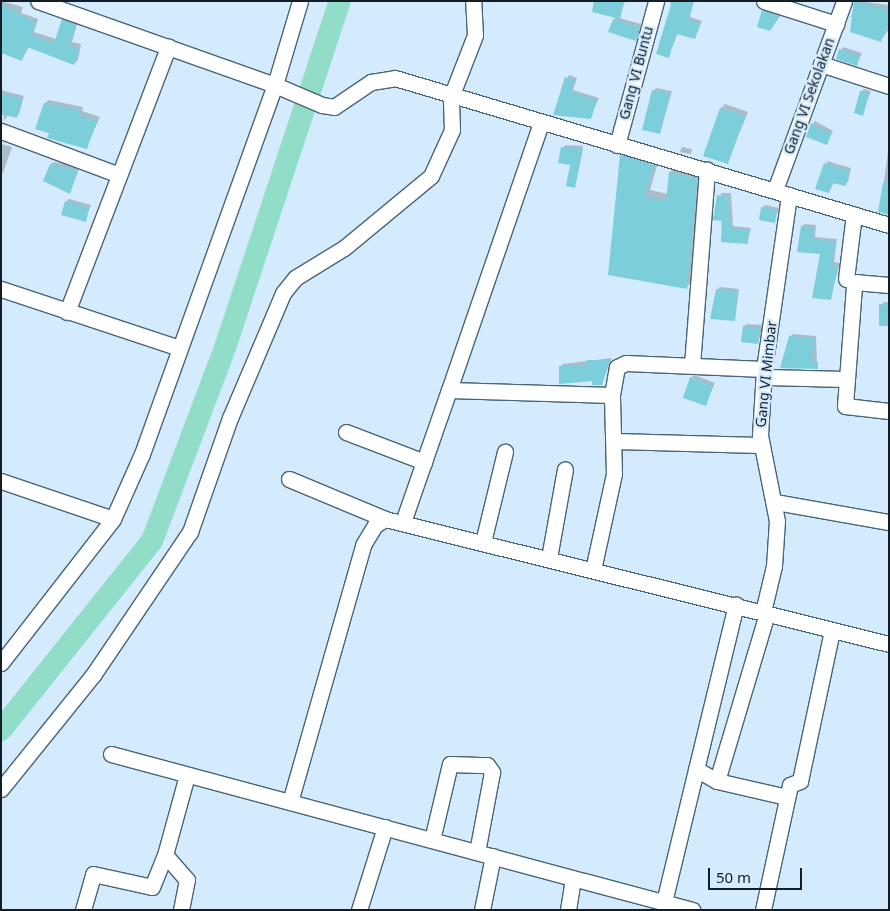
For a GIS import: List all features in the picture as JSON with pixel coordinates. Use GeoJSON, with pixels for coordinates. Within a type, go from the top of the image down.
{"type":"FeatureCollection","features":[{"type":"Feature","properties":{"kind":"street"},"geometry":{"type":"LineString","coordinates":[[38,1],[275,85],[322,105],[336,106],[386,77],[889,225]]}},
{"type":"Feature","properties":{"kind":"street"},"geometry":{"type":"LineString","coordinates":[[1,663],[113,519],[179,348],[275,85],[300,1]]}},
{"type":"Feature","properties":{"kind":"street"},"geometry":{"type":"LineString","coordinates":[[1,789],[93,675],[190,532],[230,418],[283,294],[295,278],[344,248],[432,176],[452,130],[451,97],[475,35],[473,1]]}},
{"type":"Feature","properties":{"kind":"street","name":"Gang VI Buntu"},"geometry":{"type":"LineString","coordinates":[[617,145],[656,1]]}},
{"type":"Feature","properties":{"kind":"street"},"geometry":{"type":"LineString","coordinates":[[764,1],[836,24]]}},
{"type":"Feature","properties":{"kind":"street","name":"Gang VI Sekolakan"},"geometry":{"type":"LineString","coordinates":[[782,192],[821,64],[844,1]]}},
{"type":"Feature","properties":{"kind":"street"},"geometry":{"type":"LineString","coordinates":[[67,312],[168,47]]}},
{"type":"Feature","properties":{"kind":"street"},"geometry":{"type":"LineString","coordinates":[[821,64],[889,86]]}},
{"type":"Feature","properties":{"kind":"street"},"geometry":{"type":"LineString","coordinates":[[403,522],[541,123]]}},
{"type":"Feature","properties":{"kind":"street"},"geometry":{"type":"LineString","coordinates":[[1,131],[119,175]]}},
{"type":"Feature","properties":{"kind":"street"},"geometry":{"type":"LineString","coordinates":[[692,366],[707,170]]}},
{"type":"Feature","properties":{"kind":"street","name":"Gang VI Mimbar"},"geometry":{"type":"LineString","coordinates":[[717,781],[765,612],[774,566],[775,502],[760,446],[764,373],[782,192]]}},
{"type":"Feature","properties":{"kind":"street"},"geometry":{"type":"LineString","coordinates":[[854,214],[847,379],[848,410],[889,411]]}},
{"type":"Feature","properties":{"kind":"street"},"geometry":{"type":"LineString","coordinates":[[850,283],[889,285]]}},
{"type":"Feature","properties":{"kind":"street"},"geometry":{"type":"LineString","coordinates":[[1,289],[179,348]]}},
{"type":"Feature","properties":{"kind":"street"},"geometry":{"type":"LineString","coordinates":[[593,570],[614,474],[612,395],[620,365],[692,366],[847,379]]}},
{"type":"Feature","properties":{"kind":"street"},"geometry":{"type":"LineString","coordinates":[[449,390],[612,395]]}},
{"type":"Feature","properties":{"kind":"street"},"geometry":{"type":"LineString","coordinates":[[346,432],[424,462]]}},
{"type":"Feature","properties":{"kind":"street"},"geometry":{"type":"LineString","coordinates":[[614,441],[760,446]]}},
{"type":"Feature","properties":{"kind":"street"},"geometry":{"type":"LineString","coordinates":[[483,542],[505,452]]}},
{"type":"Feature","properties":{"kind":"street"},"geometry":{"type":"LineString","coordinates":[[549,558],[565,469]]}},
{"type":"Feature","properties":{"kind":"street"},"geometry":{"type":"LineString","coordinates":[[289,480],[385,519],[549,558],[889,644]]}},
{"type":"Feature","properties":{"kind":"street"},"geometry":{"type":"LineString","coordinates":[[1,481],[113,519]]}},
{"type":"Feature","properties":{"kind":"street"},"geometry":{"type":"LineString","coordinates":[[775,502],[889,522]]}},
{"type":"Feature","properties":{"kind":"street"},"geometry":{"type":"LineString","coordinates":[[290,802],[363,545],[374,526],[385,519]]}},
{"type":"Feature","properties":{"kind":"street"},"geometry":{"type":"LineString","coordinates":[[664,902],[736,605]]}},
{"type":"Feature","properties":{"kind":"street"},"geometry":{"type":"LineString","coordinates":[[764,910],[790,785],[800,781],[832,630]]}},
{"type":"Feature","properties":{"kind":"street"},"geometry":{"type":"LineString","coordinates":[[112,754],[692,910]]}},
{"type":"Feature","properties":{"kind":"street"},"geometry":{"type":"LineString","coordinates":[[432,840],[450,764],[487,765],[492,772],[477,852]]}},
{"type":"Feature","properties":{"kind":"street"},"geometry":{"type":"LineString","coordinates":[[696,769],[717,781],[787,797]]}},
{"type":"Feature","properties":{"kind":"street"},"geometry":{"type":"LineString","coordinates":[[83,910],[93,874],[152,887],[165,855],[187,774]]}},
{"type":"Feature","properties":{"kind":"street"},"geometry":{"type":"LineString","coordinates":[[360,910],[385,827]]}},
{"type":"Feature","properties":{"kind":"street"},"geometry":{"type":"LineString","coordinates":[[165,855],[168,864],[187,880],[181,910]]}},
{"type":"Feature","properties":{"kind":"street"},"geometry":{"type":"LineString","coordinates":[[482,910],[493,856]]}},
{"type":"Feature","properties":{"kind":"street"},"geometry":{"type":"LineString","coordinates":[[568,910],[573,878]]}},
{"type":"Feature","properties":{"kind":"building"},"geometry":{"type":"Polygon","coordinates":[[[594,1],[624,1],[620,19],[592,12],[594,1]]]}},
{"type":"Feature","properties":{"kind":"building"},"geometry":{"type":"Polygon","coordinates":[[[672,1],[693,1],[688,20],[700,24],[695,39],[676,34],[669,58],[656,54],[672,1]]]}},
{"type":"Feature","properties":{"kind":"building"},"geometry":{"type":"Polygon","coordinates":[[[854,1],[889,10],[889,30],[885,29],[881,42],[850,32],[854,1]]]}},
{"type":"Feature","properties":{"kind":"building"},"geometry":{"type":"Polygon","coordinates":[[[1,4],[36,23],[31,35],[54,43],[62,19],[76,24],[69,45],[79,48],[74,65],[27,47],[22,61],[1,53],[1,4]]]}},
{"type":"Feature","properties":{"kind":"building"},"geometry":{"type":"Polygon","coordinates":[[[762,10],[780,16],[770,31],[757,27],[762,10]]]}},
{"type":"Feature","properties":{"kind":"building"},"geometry":{"type":"Polygon","coordinates":[[[613,19],[639,27],[636,41],[608,32],[613,19]]]}},
{"type":"Feature","properties":{"kind":"building"},"geometry":{"type":"Polygon","coordinates":[[[839,49],[860,56],[857,66],[836,59],[839,49]]]}},
{"type":"Feature","properties":{"kind":"building"},"geometry":{"type":"Polygon","coordinates":[[[565,77],[575,80],[571,92],[597,100],[591,119],[553,115],[565,77]]]}},
{"type":"Feature","properties":{"kind":"building"},"geometry":{"type":"Polygon","coordinates":[[[652,90],[670,93],[660,134],[642,130],[652,90]]]}},
{"type":"Feature","properties":{"kind":"building"},"geometry":{"type":"Polygon","coordinates":[[[860,91],[869,93],[863,116],[854,113],[860,91]]]}},
{"type":"Feature","properties":{"kind":"building"},"geometry":{"type":"Polygon","coordinates":[[[1,93],[22,99],[17,118],[1,114],[1,93]]]}},
{"type":"Feature","properties":{"kind":"building"},"geometry":{"type":"Polygon","coordinates":[[[44,103],[80,110],[79,115],[97,121],[87,149],[47,138],[49,133],[35,129],[44,103]]]}},
{"type":"Feature","properties":{"kind":"building"},"geometry":{"type":"Polygon","coordinates":[[[720,108],[745,116],[728,164],[703,156],[720,108]]]}},
{"type":"Feature","properties":{"kind":"building"},"geometry":{"type":"Polygon","coordinates":[[[811,123],[831,134],[827,145],[806,137],[811,123]]]}},
{"type":"Feature","properties":{"kind":"building"},"geometry":{"type":"Polygon","coordinates":[[[561,147],[583,149],[575,188],[566,186],[570,165],[558,163],[561,147]]]}},
{"type":"Feature","properties":{"kind":"building"},"geometry":{"type":"Polygon","coordinates":[[[620,155],[654,165],[645,196],[666,201],[669,172],[697,178],[687,289],[608,275],[620,155]]]}},
{"type":"Feature","properties":{"kind":"building"},"geometry":{"type":"Polygon","coordinates":[[[824,163],[849,171],[846,186],[832,183],[829,193],[815,189],[824,163]]]}},
{"type":"Feature","properties":{"kind":"building"},"geometry":{"type":"Polygon","coordinates":[[[50,164],[78,170],[70,194],[43,181],[50,164]]]}},
{"type":"Feature","properties":{"kind":"building"},"geometry":{"type":"Polygon","coordinates":[[[883,182],[889,182],[889,215],[878,212],[883,182]]]}},
{"type":"Feature","properties":{"kind":"building"},"geometry":{"type":"Polygon","coordinates":[[[717,195],[728,196],[731,228],[749,230],[748,244],[721,242],[722,221],[713,220],[717,195]]]}},
{"type":"Feature","properties":{"kind":"building"},"geometry":{"type":"Polygon","coordinates":[[[65,201],[89,208],[86,222],[61,215],[65,201]]]}},
{"type":"Feature","properties":{"kind":"building"},"geometry":{"type":"Polygon","coordinates":[[[761,207],[777,210],[775,223],[759,220],[761,207]]]}},
{"type":"Feature","properties":{"kind":"building"},"geometry":{"type":"Polygon","coordinates":[[[801,226],[814,228],[813,239],[835,242],[832,265],[838,266],[831,300],[812,298],[820,254],[797,252],[801,226]]]}},
{"type":"Feature","properties":{"kind":"building"},"geometry":{"type":"Polygon","coordinates":[[[716,289],[737,291],[735,321],[710,319],[716,289]]]}},
{"type":"Feature","properties":{"kind":"building"},"geometry":{"type":"Polygon","coordinates":[[[879,304],[889,305],[889,326],[879,326],[879,304]]]}},
{"type":"Feature","properties":{"kind":"building"},"geometry":{"type":"Polygon","coordinates":[[[743,326],[760,328],[758,344],[741,342],[743,326]]]}},
{"type":"Feature","properties":{"kind":"building"},"geometry":{"type":"Polygon","coordinates":[[[789,336],[814,338],[812,361],[818,362],[818,369],[780,368],[789,336]]]}},
{"type":"Feature","properties":{"kind":"building"},"geometry":{"type":"Polygon","coordinates":[[[587,360],[610,360],[602,385],[592,385],[592,381],[559,384],[559,366],[587,366],[587,360]]]}},
{"type":"Feature","properties":{"kind":"building"},"geometry":{"type":"Polygon","coordinates":[[[690,377],[713,386],[706,406],[683,398],[690,377]]]}},
{"type":"Feature","properties":{"kind":"waterway"},"geometry":{"type":"LineString","coordinates":[[1,730],[152,541],[226,345],[340,1]]}}]}
